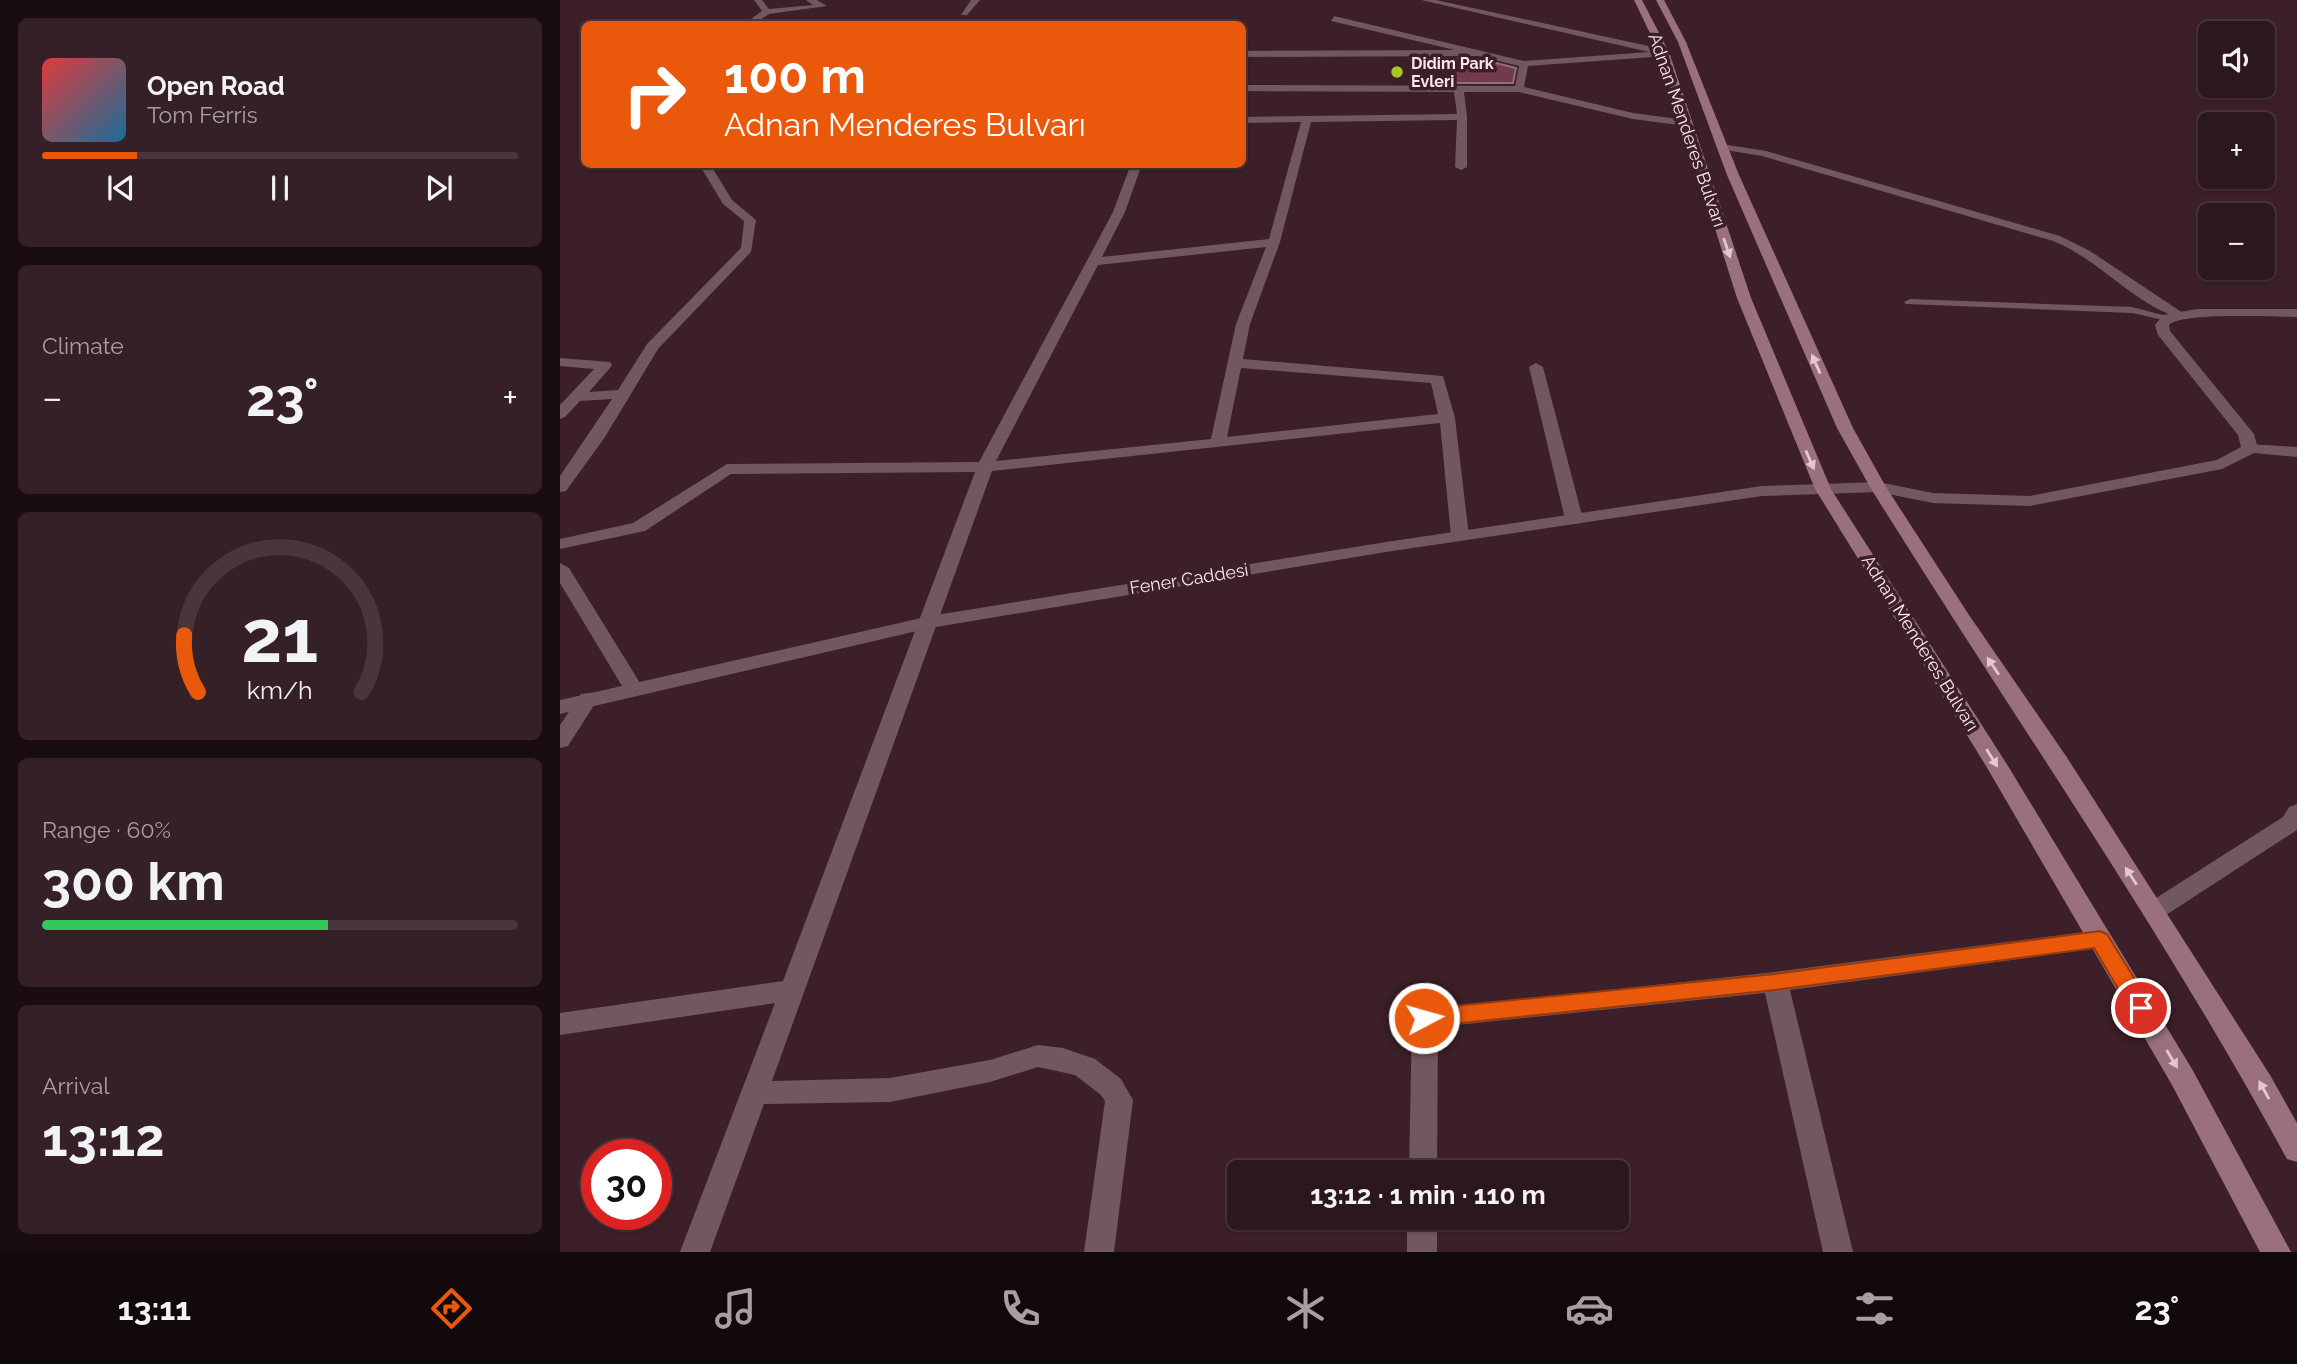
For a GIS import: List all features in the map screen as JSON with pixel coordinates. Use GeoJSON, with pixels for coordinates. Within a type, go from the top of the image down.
{"type":"FeatureCollection","features":[{"type":"Feature","properties":{"kind":"main road","name":"Adnan Menderes Bulvarı"},"geometry":{"type":"LineString","coordinates":[[1638,0],[1664,52],[1744,298],[1824,489],[1990,755],[2182,1077],[2276,1252]]}},
{"type":"Feature","properties":{"kind":"main road","name":"Adnan Menderes Bulvarı"},"geometry":{"type":"LineString","coordinates":[[1660,0],[1682,42],[1722,147],[1845,428],[1878,487],[1959,615],[2058,761],[2154,911],[2260,1083],[2297,1150]]}},
{"type":"Feature","properties":{"kind":"street"},"geometry":{"type":"LineString","coordinates":[[758,0],[767,12]]}},
{"type":"Feature","properties":{"kind":"street"},"geometry":{"type":"LineString","coordinates":[[753,21],[767,12],[823,6],[810,0]]}},
{"type":"Feature","properties":{"kind":"street"},"geometry":{"type":"LineString","coordinates":[[964,13],[975,0]]}},
{"type":"Feature","properties":{"kind":"street"},"geometry":{"type":"LineString","coordinates":[[1425,0],[1664,52]]}},
{"type":"Feature","properties":{"kind":"street"},"geometry":{"type":"LineString","coordinates":[[1334,19],[1524,64],[1622,58],[1664,52]]}},
{"type":"Feature","properties":{"kind":"street"},"geometry":{"type":"LineString","coordinates":[[1246,54],[1482,53]]}},
{"type":"Feature","properties":{"kind":"street"},"geometry":{"type":"LineString","coordinates":[[1519,89],[1524,64]]}},
{"type":"Feature","properties":{"kind":"street"},"geometry":{"type":"LineString","coordinates":[[1246,88],[1519,89],[1633,116],[1686,122]]}},
{"type":"Feature","properties":{"kind":"street"},"geometry":{"type":"LineString","coordinates":[[1459,89],[1462,117],[1461,167]]}},
{"type":"Feature","properties":{"kind":"street"},"geometry":{"type":"LineString","coordinates":[[1246,120],[1462,117]]}},
{"type":"Feature","properties":{"kind":"street"},"geometry":{"type":"LineString","coordinates":[[1218,443],[1243,324],[1274,242],[1307,119]]}},
{"type":"Feature","properties":{"kind":"street"},"geometry":{"type":"LineString","coordinates":[[560,487],[597,437],[653,347],[747,249],[750,220],[727,202],[706,168]]}},
{"type":"Feature","properties":{"kind":"street"},"geometry":{"type":"LineString","coordinates":[[695,1252],[930,622],[985,467],[1119,212],[1136,168]]}},
{"type":"Feature","properties":{"kind":"street"},"geometry":{"type":"LineString","coordinates":[[1091,262],[1274,242]]}},
{"type":"Feature","properties":{"kind":"street"},"geometry":{"type":"LineString","coordinates":[[2297,313],[2174,317],[2162,325],[2163,332],[2246,434],[2249,449],[2297,452]]}},
{"type":"Feature","properties":{"kind":"street"},"geometry":{"type":"LineString","coordinates":[[560,362],[605,365],[560,414]]}},
{"type":"Feature","properties":{"kind":"street"},"geometry":{"type":"LineString","coordinates":[[1233,363],[1438,379],[1447,418],[1460,536]]}},
{"type":"Feature","properties":{"kind":"street"},"geometry":{"type":"LineString","coordinates":[[1536,367],[1574,519]]}},
{"type":"Feature","properties":{"kind":"street"},"geometry":{"type":"LineString","coordinates":[[577,397],[624,394]]}},
{"type":"Feature","properties":{"kind":"street"},"geometry":{"type":"LineString","coordinates":[[560,544],[639,527],[727,469],[985,467],[1447,418]]}},
{"type":"Feature","properties":{"kind":"street","name":"Fener Caddesi"},"geometry":{"type":"LineString","coordinates":[[560,707],[930,622],[1460,536],[1762,491],[1878,487],[1933,498],[2030,501],[2222,464],[2249,449]]}},
{"type":"Feature","properties":{"kind":"street"},"geometry":{"type":"LineString","coordinates":[[560,568],[635,691]]}},
{"type":"Feature","properties":{"kind":"street"},"geometry":{"type":"LineString","coordinates":[[560,741],[588,699]]}},
{"type":"Feature","properties":{"kind":"street"},"geometry":{"type":"LineString","coordinates":[[2154,911],[2292,822],[2297,812]]}},
{"type":"Feature","properties":{"kind":"street"},"geometry":{"type":"LineString","coordinates":[[1423,1160],[1424,1018],[1775,982],[2100,939]]}},
{"type":"Feature","properties":{"kind":"street"},"geometry":{"type":"LineString","coordinates":[[1775,982],[1838,1252]]}},
{"type":"Feature","properties":{"kind":"street"},"geometry":{"type":"LineString","coordinates":[[560,1024],[793,990]]}},
{"type":"Feature","properties":{"kind":"street"},"geometry":{"type":"LineString","coordinates":[[754,1093],[890,1090],[990,1071],[1038,1056],[1063,1059],[1085,1067],[1111,1087],[1119,1100],[1099,1252]]}},
{"type":"Feature","properties":{"kind":"street"},"geometry":{"type":"LineString","coordinates":[[1422,1230],[1422,1252]]}},
{"type":"Feature","properties":{"kind":"lane"},"geometry":{"type":"LineString","coordinates":[[1722,147],[1794,162],[2063,241],[2085,252],[2174,317]]}},
{"type":"Feature","properties":{"kind":"lane"},"geometry":{"type":"LineString","coordinates":[[1910,302],[2132,310],[2174,317]]}},
{"type":"Feature","properties":{"kind":"building","name":"Didim Park Evleri"},"geometry":{"type":"Polygon","coordinates":[[[1452,59],[1484,60],[1516,68],[1513,83],[1449,83],[1452,59]]]}},
{"type":"Feature","properties":{"kind":"place","name":"Didim Park Evleri"},"geometry":{"type":"Point","coordinates":[1397,72]}},
{"type":"Feature","properties":{"kind":"route"},"geometry":{"type":"LineString","coordinates":[[1424,1018],[1775,982],[2100,939],[2141,1008]]}}]}
